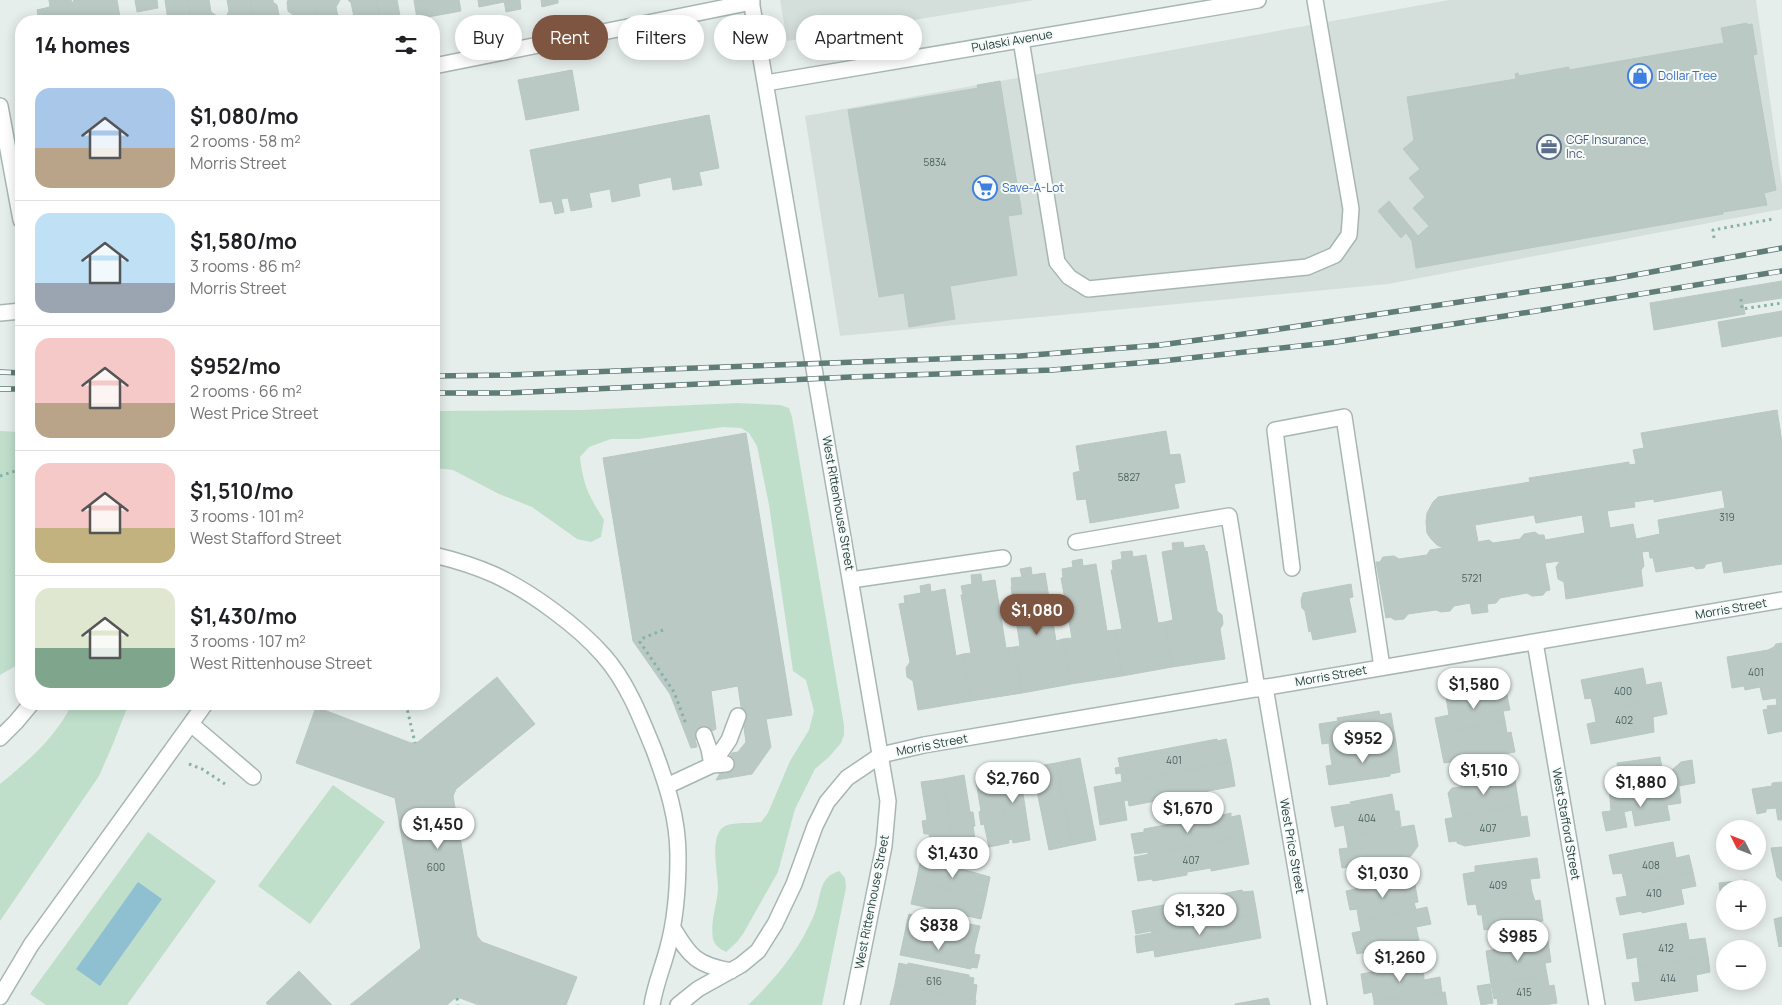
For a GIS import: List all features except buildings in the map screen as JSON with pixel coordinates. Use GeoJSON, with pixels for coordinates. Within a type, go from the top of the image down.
{"type":"FeatureCollection","features":[{"type":"Feature","properties":{"kind":"street","name":"Pulaski Avenue"},"geometry":{"type":"LineString","coordinates":[[766,83],[1258,0]]}},
{"type":"Feature","properties":{"kind":"street"},"geometry":{"type":"LineString","coordinates":[[1021,40],[1057,262],[1069,277],[1088,289],[1307,267],[1335,255],[1349,236],[1351,209],[1315,0]]}},
{"type":"Feature","properties":{"kind":"street"},"geometry":{"type":"LineString","coordinates":[[440,65],[752,1]]}},
{"type":"Feature","properties":{"kind":"street","name":"West Rittenhouse Street"},"geometry":{"type":"LineString","coordinates":[[752,1],[888,801],[888,821],[884,846],[852,1005]]}},
{"type":"Feature","properties":{"kind":"street"},"geometry":{"type":"LineString","coordinates":[[0,106],[15,187]]}},
{"type":"Feature","properties":{"kind":"street"},"geometry":{"type":"LineString","coordinates":[[0,313],[15,312]]}},
{"type":"Feature","properties":{"kind":"street"},"geometry":{"type":"LineString","coordinates":[[1292,568],[1275,430],[1344,417],[1382,667]]}},
{"type":"Feature","properties":{"kind":"street","name":"West Price Street"},"geometry":{"type":"LineString","coordinates":[[1076,542],[1229,516],[1320,1005]]}},
{"type":"Feature","properties":{"kind":"street"},"geometry":{"type":"LineString","coordinates":[[440,556],[463,562],[495,575],[556,613],[581,633],[604,656],[625,686],[642,720],[667,786],[678,831],[673,928],[655,988],[652,1005]]}},
{"type":"Feature","properties":{"kind":"street"},"geometry":{"type":"LineString","coordinates":[[850,580],[1003,558]]}},
{"type":"Feature","properties":{"kind":"street","name":"Morris Street"},"geometry":{"type":"LineString","coordinates":[[881,755],[924,745],[1782,600]]}},
{"type":"Feature","properties":{"kind":"street","name":"West Stafford Street"},"geometry":{"type":"LineString","coordinates":[[1535,642],[1597,1005]]}},
{"type":"Feature","properties":{"kind":"street"},"geometry":{"type":"LineString","coordinates":[[0,738],[26,710]]}},
{"type":"Feature","properties":{"kind":"street"},"geometry":{"type":"LineString","coordinates":[[0,997],[31,944],[201,710]]}},
{"type":"Feature","properties":{"kind":"street"},"geometry":{"type":"LineString","coordinates":[[667,786],[719,765],[738,716]]}},
{"type":"Feature","properties":{"kind":"street"},"geometry":{"type":"LineString","coordinates":[[191,724],[253,777]]}},
{"type":"Feature","properties":{"kind":"street"},"geometry":{"type":"LineString","coordinates":[[704,735],[709,749],[719,765]]}},
{"type":"Feature","properties":{"kind":"street"},"geometry":{"type":"LineString","coordinates":[[678,1005],[698,989],[750,959],[758,951],[775,924],[794,884],[815,826],[827,802],[847,778],[881,755]]}},
{"type":"Feature","properties":{"kind":"street"},"geometry":{"type":"LineString","coordinates":[[673,928],[691,955],[714,968],[731,971]]}},
{"type":"Feature","properties":{"kind":"path"},"geometry":{"type":"LineString","coordinates":[[1714,238],[1713,230],[1773,219]]}},
{"type":"Feature","properties":{"kind":"path"},"geometry":{"type":"LineString","coordinates":[[1741,299],[1742,309],[1782,303]]}},
{"type":"Feature","properties":{"kind":"path"},"geometry":{"type":"LineString","coordinates":[[0,476],[15,471]]}},
{"type":"Feature","properties":{"kind":"path"},"geometry":{"type":"LineString","coordinates":[[663,630],[640,639],[640,642],[674,692],[683,717]]}},
{"type":"Feature","properties":{"kind":"path"},"geometry":{"type":"LineString","coordinates":[[407,710],[415,743]]}},
{"type":"Feature","properties":{"kind":"path"},"geometry":{"type":"LineString","coordinates":[[457,998],[458,1005]]}},
{"type":"Feature","properties":{"kind":"shaded area"},"geometry":{"type":"Polygon","coordinates":[[[780,0],[1034,0],[922,19],[922,15],[796,15],[796,40],[787,41],[786,15],[783,15],[780,0]]]}},
{"type":"Feature","properties":{"kind":"shaded area"},"geometry":{"type":"Polygon","coordinates":[[[1449,0],[1756,0],[1782,185],[1782,209],[1388,284],[840,336],[805,116],[1449,0]]]}},
{"type":"Feature","properties":{"kind":"green space"},"geometry":{"type":"Polygon","coordinates":[[[738,403],[780,405],[789,408],[792,417],[844,725],[844,735],[841,743],[815,769],[795,809],[778,872],[743,934],[726,952],[715,944],[712,933],[718,889],[715,850],[718,835],[724,826],[761,822],[768,813],[790,761],[809,730],[814,711],[806,680],[793,671],[769,505],[757,446],[749,433],[741,428],[723,427],[638,439],[611,439],[589,447],[580,457],[583,475],[591,497],[604,520],[601,537],[591,542],[577,539],[532,507],[499,494],[453,470],[440,469],[440,411],[581,410],[738,403]]]}},
{"type":"Feature","properties":{"kind":"green space"},"geometry":{"type":"Polygon","coordinates":[[[0,431],[15,432],[15,666],[0,675],[0,431]]]}},
{"type":"Feature","properties":{"kind":"green space"},"geometry":{"type":"Polygon","coordinates":[[[68,710],[126,710],[99,776],[0,921],[0,784],[50,738],[68,710]]]}},
{"type":"Feature","properties":{"kind":"green space"},"geometry":{"type":"Polygon","coordinates":[[[333,785],[385,822],[310,924],[258,886],[333,785]]]}},
{"type":"Feature","properties":{"kind":"green space"},"geometry":{"type":"Polygon","coordinates":[[[148,832],[216,881],[127,1005],[46,1005],[30,994],[148,832]]]}},
{"type":"Feature","properties":{"kind":"green space"},"geometry":{"type":"Polygon","coordinates":[[[839,871],[845,878],[846,888],[822,1005],[748,1005],[777,975],[794,952],[814,915],[824,883],[832,874],[839,871]]]}},
{"type":"Feature","properties":{"kind":"water"},"geometry":{"type":"Polygon","coordinates":[[[138,882],[162,899],[100,986],[76,969],[138,882]]]}},
{"type":"Feature","properties":{"kind":"railway"},"geometry":{"type":"LineString","coordinates":[[440,376],[1020,356],[1160,345],[1613,279],[1782,248]]}},
{"type":"Feature","properties":{"kind":"railway"},"geometry":{"type":"LineString","coordinates":[[440,393],[507,393],[1052,370],[1162,361],[1336,342],[1782,271]]}},
{"type":"Feature","properties":{"kind":"railway"},"geometry":{"type":"LineString","coordinates":[[0,372],[15,373]]}},
{"type":"Feature","properties":{"kind":"railway"},"geometry":{"type":"LineString","coordinates":[[0,389],[15,389]]}},
{"type":"Feature","properties":{"kind":"place","name":"Dollar Tree"},"geometry":{"type":"Point","coordinates":[1640,76]}},
{"type":"Feature","properties":{"kind":"place","name":"CGF Insurance, Inc."},"geometry":{"type":"Point","coordinates":[1549,147]}},
{"type":"Feature","properties":{"kind":"place","name":"Save-A-Lot"},"geometry":{"type":"Point","coordinates":[985,188]}}]}
